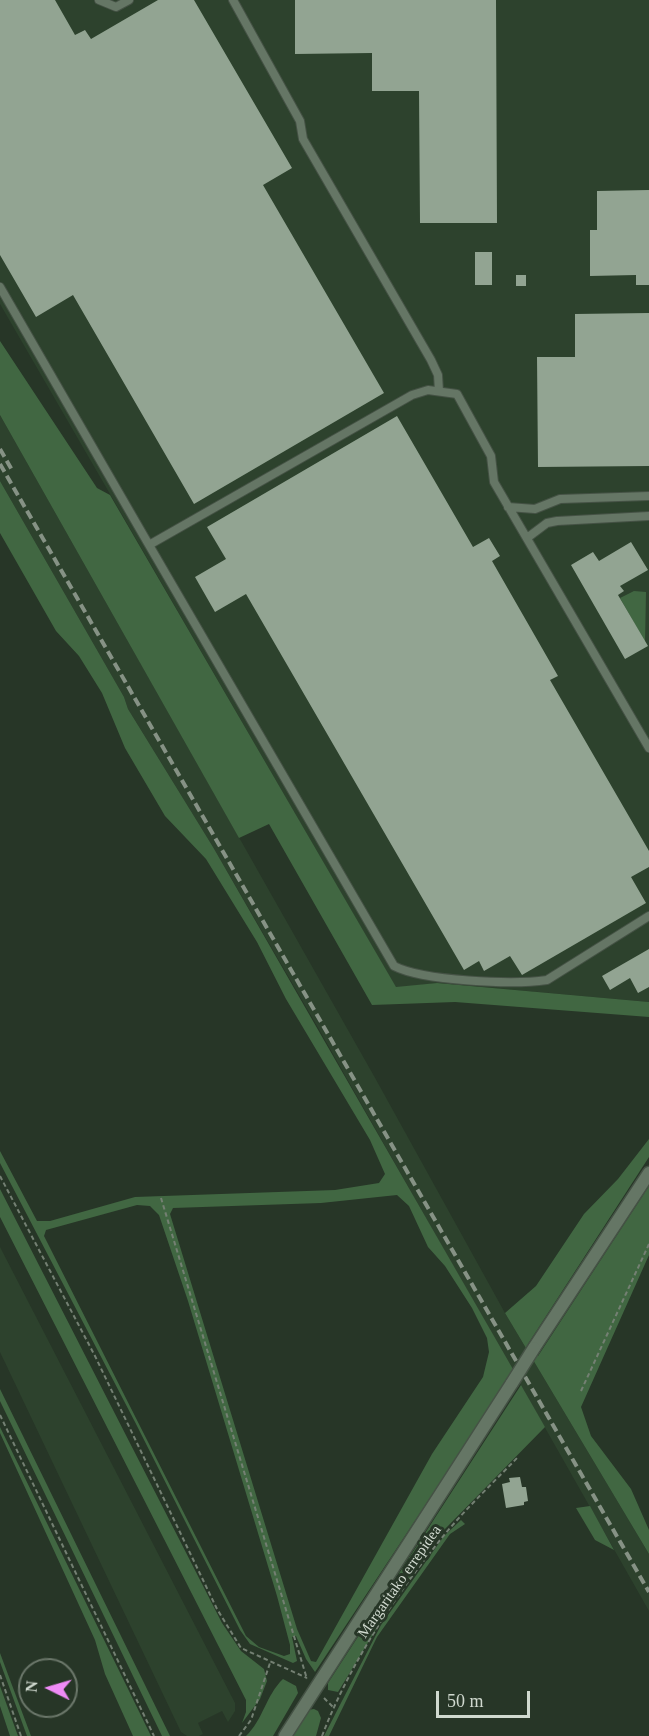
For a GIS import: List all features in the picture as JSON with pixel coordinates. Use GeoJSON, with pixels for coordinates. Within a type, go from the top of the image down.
{"type":"FeatureCollection","features":[{"type":"Feature","properties":{"kind":"street"},"geometry":{"type":"LineString","coordinates":[[285,1736],[649,1173]]}},
{"type":"Feature","properties":{"kind":"lane"},"geometry":{"type":"LineString","coordinates":[[99,0],[116,7],[129,0]]}},
{"type":"Feature","properties":{"kind":"lane"},"geometry":{"type":"LineString","coordinates":[[232,0],[300,121],[303,139],[431,360],[438,375],[439,391]]}},
{"type":"Feature","properties":{"kind":"lane"},"geometry":{"type":"LineString","coordinates":[[0,287],[394,966],[407,973],[445,977],[530,983],[547,980],[649,916]]}},
{"type":"Feature","properties":{"kind":"lane"},"geometry":{"type":"LineString","coordinates":[[149,545],[412,395],[428,390],[457,394],[491,456],[494,482],[649,748]]}},
{"type":"Feature","properties":{"kind":"lane"},"geometry":{"type":"LineString","coordinates":[[508,507],[535,509],[560,499],[649,496]]}},
{"type":"Feature","properties":{"kind":"lane"},"geometry":{"type":"LineString","coordinates":[[527,538],[547,523],[557,521],[649,516]]}},
{"type":"Feature","properties":{"kind":"path"},"geometry":{"type":"LineString","coordinates":[[0,1176],[95,1356],[217,1609],[241,1648],[308,1679],[160,1198]]}},
{"type":"Feature","properties":{"kind":"path"},"geometry":{"type":"LineString","coordinates":[[581,1391],[649,1244]]}},
{"type":"Feature","properties":{"kind":"path"},"geometry":{"type":"LineString","coordinates":[[0,1415],[154,1736]]}},
{"type":"Feature","properties":{"kind":"path","name":"Margaritako errepidea"},"geometry":{"type":"LineString","coordinates":[[322,1736],[333,1707],[378,1627],[431,1552],[518,1457]]}},
{"type":"Feature","properties":{"kind":"path"},"geometry":{"type":"LineString","coordinates":[[239,1736],[251,1720],[270,1663]]}},
{"type":"Feature","properties":{"kind":"path"},"geometry":{"type":"LineString","coordinates":[[0,1676],[21,1736]]}},
{"type":"Feature","properties":{"kind":"shaded area"},"geometry":{"type":"Polygon","coordinates":[[[0,0],[649,0],[649,1002],[438,983],[396,988],[0,304],[0,0]]]}},
{"type":"Feature","properties":{"kind":"shaded area"},"geometry":{"type":"Polygon","coordinates":[[[0,341],[97,488],[110,495],[396,987],[437,983],[649,1002],[649,1017],[455,1002],[372,1005],[269,824],[239,838],[0,415],[0,341]]]}},
{"type":"Feature","properties":{"kind":"shaded area"},"geometry":{"type":"Polygon","coordinates":[[[0,415],[374,1076],[505,1313],[649,1554],[649,1611],[317,1026],[213,847],[128,709],[124,697],[0,481],[0,415]]]}},
{"type":"Feature","properties":{"kind":"shaded area"},"geometry":{"type":"Polygon","coordinates":[[[0,481],[124,697],[128,709],[213,847],[514,1371],[315,1672],[306,1659],[296,1636],[292,1637],[297,1661],[293,1663],[250,1644],[240,1630],[0,1163],[0,1151],[37,1221],[50,1221],[135,1197],[335,1190],[379,1183],[385,1174],[370,1140],[286,999],[257,942],[206,859],[165,816],[125,748],[102,693],[79,656],[56,631],[0,533],[0,481]],[[397,1195],[321,1203],[173,1208],[170,1214],[297,1629],[311,1661],[316,1662],[432,1454],[483,1377],[489,1352],[487,1338],[472,1308],[445,1266],[428,1247],[409,1206],[397,1195]],[[137,1205],[46,1230],[44,1236],[246,1636],[259,1647],[284,1656],[290,1654],[290,1645],[277,1596],[188,1301],[159,1215],[150,1206],[137,1205]]]}},
{"type":"Feature","properties":{"kind":"shaded area"},"geometry":{"type":"Polygon","coordinates":[[[634,591],[646,592],[645,642],[620,598],[634,591]]]}},
{"type":"Feature","properties":{"kind":"shaded area"},"geometry":{"type":"Polygon","coordinates":[[[649,1139],[649,1157],[528,1344],[538,1356],[649,1186],[649,1255],[581,1407],[591,1436],[631,1489],[649,1530],[649,1554],[505,1313],[536,1286],[584,1214],[618,1179],[649,1139]]]}},
{"type":"Feature","properties":{"kind":"shaded area"},"geometry":{"type":"Polygon","coordinates":[[[0,1189],[222,1623],[241,1651],[264,1669],[267,1681],[260,1699],[242,1723],[246,1712],[246,1700],[0,1217],[0,1189]]]}},
{"type":"Feature","properties":{"kind":"shaded area"},"geometry":{"type":"Polygon","coordinates":[[[0,1247],[235,1703],[235,1711],[228,1722],[222,1711],[198,1723],[203,1734],[199,1736],[187,1736],[181,1732],[0,1352],[0,1247]]]}},
{"type":"Feature","properties":{"kind":"shaded area"},"geometry":{"type":"Polygon","coordinates":[[[521,1385],[545,1427],[445,1529],[394,1600],[338,1692],[328,1690],[328,1683],[521,1385]]]}},
{"type":"Feature","properties":{"kind":"shaded area"},"geometry":{"type":"Polygon","coordinates":[[[0,1389],[170,1736],[162,1736],[0,1401],[0,1389]]]}},
{"type":"Feature","properties":{"kind":"shaded area"},"geometry":{"type":"Polygon","coordinates":[[[0,1427],[151,1736],[133,1736],[105,1674],[95,1640],[0,1433],[0,1427]]]}},
{"type":"Feature","properties":{"kind":"shaded area"},"geometry":{"type":"Polygon","coordinates":[[[590,1506],[614,1550],[595,1540],[576,1508],[590,1506]]]}},
{"type":"Feature","properties":{"kind":"shaded area"},"geometry":{"type":"Polygon","coordinates":[[[461,1520],[465,1524],[450,1534],[377,1637],[329,1736],[324,1736],[381,1625],[444,1536],[461,1520]]]}},
{"type":"Feature","properties":{"kind":"shaded area"},"geometry":{"type":"Polygon","coordinates":[[[0,1653],[18,1701],[18,1711],[0,1662],[0,1653]]]}},
{"type":"Feature","properties":{"kind":"shaded area"},"geometry":{"type":"Polygon","coordinates":[[[283,1679],[296,1686],[298,1693],[273,1736],[246,1736],[257,1723],[272,1692],[283,1679]]]}},
{"type":"Feature","properties":{"kind":"shaded area"},"geometry":{"type":"Polygon","coordinates":[[[0,1686],[18,1736],[10,1736],[0,1706],[0,1686]]]}},
{"type":"Feature","properties":{"kind":"shaded area"},"geometry":{"type":"Polygon","coordinates":[[[307,1710],[318,1711],[321,1718],[316,1736],[293,1736],[307,1710]]]}},
{"type":"Feature","properties":{"kind":"shaded area"},"geometry":{"type":"Polygon","coordinates":[[[20,1718],[24,1718],[31,1736],[27,1736],[20,1718]]]}},
{"type":"Feature","properties":{"kind":"building"},"geometry":{"type":"Polygon","coordinates":[[[0,0],[55,0],[75,35],[85,30],[91,39],[158,0],[194,0],[292,168],[263,185],[384,393],[194,504],[73,295],[36,317],[0,255],[0,0]]]}},
{"type":"Feature","properties":{"kind":"building"},"geometry":{"type":"Polygon","coordinates":[[[295,0],[496,0],[497,223],[420,223],[419,91],[372,91],[372,53],[295,54],[295,0]]]}},
{"type":"Feature","properties":{"kind":"building"},"geometry":{"type":"Polygon","coordinates":[[[649,190],[649,285],[636,285],[636,275],[590,276],[590,230],[597,230],[597,191],[649,190]]]}},
{"type":"Feature","properties":{"kind":"building"},"geometry":{"type":"Polygon","coordinates":[[[475,252],[492,252],[492,285],[475,285],[475,252]]]}},
{"type":"Feature","properties":{"kind":"building"},"geometry":{"type":"Polygon","coordinates":[[[516,275],[526,275],[526,286],[516,286],[516,275]]]}},
{"type":"Feature","properties":{"kind":"building"},"geometry":{"type":"Polygon","coordinates":[[[649,313],[649,466],[538,467],[537,357],[575,357],[575,314],[649,313]]]}},
{"type":"Feature","properties":{"kind":"building"},"geometry":{"type":"Polygon","coordinates":[[[397,416],[473,547],[489,538],[500,556],[492,561],[558,676],[550,680],[649,851],[649,867],[631,877],[646,903],[522,975],[510,956],[484,971],[479,961],[464,970],[246,594],[215,612],[195,577],[226,559],[207,527],[397,416]]]}},
{"type":"Feature","properties":{"kind":"building"},"geometry":{"type":"Polygon","coordinates":[[[631,542],[648,570],[620,586],[624,591],[618,595],[648,646],[625,659],[571,565],[593,552],[599,561],[631,542]]]}},
{"type":"Feature","properties":{"kind":"building"},"geometry":{"type":"Polygon","coordinates":[[[649,949],[649,987],[638,993],[630,978],[610,990],[602,976],[649,949]]]}},
{"type":"Feature","properties":{"kind":"building"},"geometry":{"type":"Polygon","coordinates":[[[520,1477],[522,1487],[526,1487],[528,1501],[524,1502],[524,1505],[506,1508],[502,1484],[510,1482],[509,1478],[520,1477]]]}},
{"type":"Feature","properties":{"kind":"railway"},"geometry":{"type":"LineString","coordinates":[[0,449],[12,470]]}},
{"type":"Feature","properties":{"kind":"railway"},"geometry":{"type":"LineString","coordinates":[[0,464],[649,1592]]}}]}
